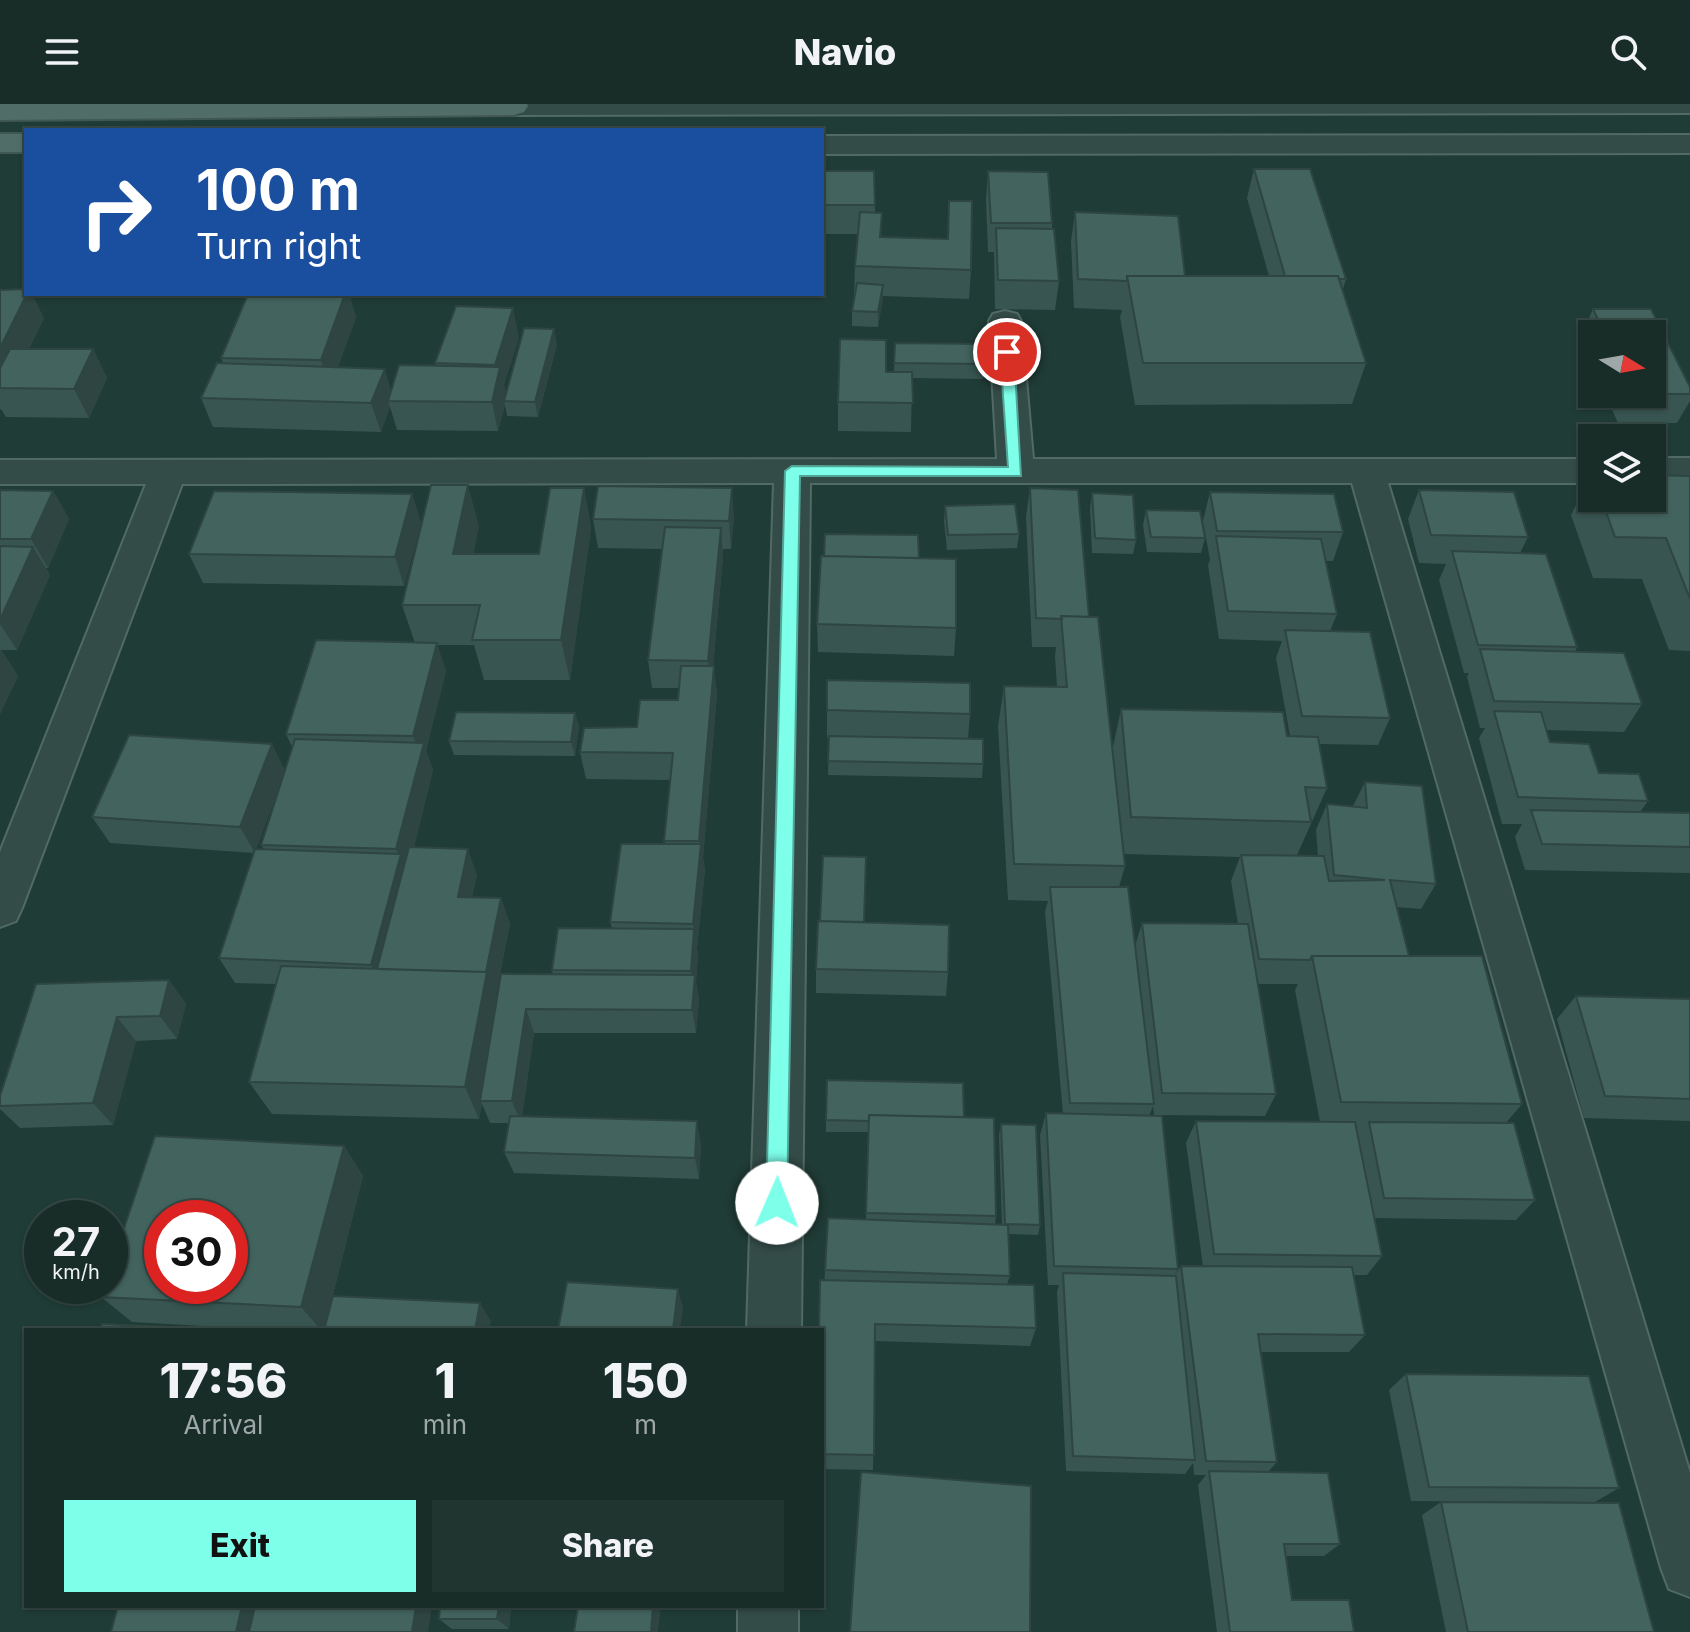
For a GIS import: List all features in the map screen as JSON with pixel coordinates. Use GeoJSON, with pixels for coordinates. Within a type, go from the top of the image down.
{"type":"FeatureCollection","features":[{"type":"Feature","properties":{"kind":"main road"},"geometry":{"type":"LineString","coordinates":[[0,111],[512,113]]}},
{"type":"Feature","properties":{"kind":"main road"},"geometry":{"type":"LineString","coordinates":[[0,143],[24,143]]}},
{"type":"Feature","properties":{"kind":"street"},"geometry":{"type":"LineString","coordinates":[[512,113],[958,105],[1690,104]]}},
{"type":"Feature","properties":{"kind":"street"},"geometry":{"type":"LineString","coordinates":[[824,145],[1690,144]]}},
{"type":"Feature","properties":{"kind":"street"},"geometry":{"type":"LineString","coordinates":[[1005,321],[1016,472]]}},
{"type":"Feature","properties":{"kind":"street"},"geometry":{"type":"LineString","coordinates":[[1666,470],[1690,470]]}},
{"type":"Feature","properties":{"kind":"street"},"geometry":{"type":"LineString","coordinates":[[774,1328],[792,471]]}},
{"type":"Feature","properties":{"kind":"street"},"geometry":{"type":"LineString","coordinates":[[1366,471],[1690,1568]]}},
{"type":"Feature","properties":{"kind":"street"},"geometry":{"type":"LineString","coordinates":[[0,472],[1578,471]]}},
{"type":"Feature","properties":{"kind":"street"},"geometry":{"type":"LineString","coordinates":[[0,908],[169,472]]}},
{"type":"Feature","properties":{"kind":"street"},"geometry":{"type":"LineString","coordinates":[[768,1608],[768,1632]]}},
{"type":"Feature","properties":{"kind":"building"},"geometry":{"type":"Polygon","coordinates":[[[1254,169],[1310,169],[1346,279],[1339,279],[1338,276],[1285,276],[1254,169]]]}},
{"type":"Feature","properties":{"kind":"building"},"geometry":{"type":"Polygon","coordinates":[[[824,171],[874,171],[875,205],[824,205],[824,171]]]}},
{"type":"Feature","properties":{"kind":"building"},"geometry":{"type":"Polygon","coordinates":[[[988,171],[1048,172],[1052,223],[991,223],[988,171]]]}},
{"type":"Feature","properties":{"kind":"building"},"geometry":{"type":"Polygon","coordinates":[[[949,201],[972,201],[971,270],[855,266],[860,212],[882,213],[880,237],[948,239],[949,201]]]}},
{"type":"Feature","properties":{"kind":"building"},"geometry":{"type":"Polygon","coordinates":[[[1075,212],[1178,216],[1185,276],[1127,276],[1127,281],[1078,279],[1075,212]]]}},
{"type":"Feature","properties":{"kind":"building"},"geometry":{"type":"Polygon","coordinates":[[[996,228],[1054,229],[1059,281],[998,280],[996,228]]]}},
{"type":"Feature","properties":{"kind":"building"},"geometry":{"type":"Polygon","coordinates":[[[1127,276],[1338,276],[1366,363],[1143,363],[1127,276]]]}},
{"type":"Feature","properties":{"kind":"building"},"geometry":{"type":"Polygon","coordinates":[[[857,283],[883,285],[878,312],[852,311],[857,283]]]}},
{"type":"Feature","properties":{"kind":"building"},"geometry":{"type":"Polygon","coordinates":[[[24,289],[26,296],[0,348],[0,290],[24,289]]]}},
{"type":"Feature","properties":{"kind":"building"},"geometry":{"type":"Polygon","coordinates":[[[247,296],[344,296],[321,360],[221,358],[247,296]]]}},
{"type":"Feature","properties":{"kind":"building"},"geometry":{"type":"Polygon","coordinates":[[[456,306],[513,308],[495,365],[435,363],[456,306]]]}},
{"type":"Feature","properties":{"kind":"building"},"geometry":{"type":"Polygon","coordinates":[[[1593,309],[1651,309],[1656,320],[1598,320],[1593,309]]]}},
{"type":"Feature","properties":{"kind":"building"},"geometry":{"type":"Polygon","coordinates":[[[524,328],[554,329],[535,402],[504,401],[524,328]]]}},
{"type":"Feature","properties":{"kind":"building"},"geometry":{"type":"Polygon","coordinates":[[[840,339],[886,340],[886,372],[912,372],[913,403],[838,402],[840,339]]]}},
{"type":"Feature","properties":{"kind":"building"},"geometry":{"type":"Polygon","coordinates":[[[1666,339],[1690,387],[1690,394],[1666,394],[1666,339]]]}},
{"type":"Feature","properties":{"kind":"building"},"geometry":{"type":"Polygon","coordinates":[[[895,343],[984,344],[985,364],[894,363],[895,343]]]}},
{"type":"Feature","properties":{"kind":"building"},"geometry":{"type":"Polygon","coordinates":[[[10,349],[93,349],[74,389],[0,388],[0,368],[10,349]]]}},
{"type":"Feature","properties":{"kind":"building"},"geometry":{"type":"Polygon","coordinates":[[[217,363],[385,369],[371,403],[201,398],[217,363]]]}},
{"type":"Feature","properties":{"kind":"building"},"geometry":{"type":"Polygon","coordinates":[[[399,365],[500,367],[492,402],[388,401],[399,365]]]}},
{"type":"Feature","properties":{"kind":"building"},"geometry":{"type":"Polygon","coordinates":[[[1666,475],[1690,476],[1690,599],[1666,538],[1615,537],[1606,512],[1666,512],[1666,475]]]}},
{"type":"Feature","properties":{"kind":"building"},"geometry":{"type":"Polygon","coordinates":[[[431,485],[468,485],[453,554],[539,554],[550,488],[584,488],[561,640],[472,640],[480,605],[402,605],[431,485]]]}},
{"type":"Feature","properties":{"kind":"building"},"geometry":{"type":"Polygon","coordinates":[[[598,486],[732,488],[729,521],[593,519],[598,486]]]}},
{"type":"Feature","properties":{"kind":"building"},"geometry":{"type":"Polygon","coordinates":[[[1030,488],[1078,490],[1089,617],[1036,618],[1030,488]]]}},
{"type":"Feature","properties":{"kind":"building"},"geometry":{"type":"Polygon","coordinates":[[[0,490],[53,491],[31,539],[0,539],[0,490]]]}},
{"type":"Feature","properties":{"kind":"building"},"geometry":{"type":"Polygon","coordinates":[[[1419,490],[1514,492],[1528,537],[1431,535],[1419,490]]]}},
{"type":"Feature","properties":{"kind":"building"},"geometry":{"type":"Polygon","coordinates":[[[214,491],[412,494],[395,557],[189,554],[214,491]]]}},
{"type":"Feature","properties":{"kind":"building"},"geometry":{"type":"Polygon","coordinates":[[[1210,492],[1334,494],[1343,532],[1217,531],[1210,492]]]}},
{"type":"Feature","properties":{"kind":"building"},"geometry":{"type":"Polygon","coordinates":[[[1092,493],[1133,495],[1136,540],[1095,538],[1092,493]]]}},
{"type":"Feature","properties":{"kind":"building"},"geometry":{"type":"Polygon","coordinates":[[[1015,504],[1019,534],[948,535],[945,506],[1015,504]]]}},
{"type":"Feature","properties":{"kind":"building"},"geometry":{"type":"Polygon","coordinates":[[[1146,510],[1200,511],[1205,538],[1151,537],[1146,510]]]}},
{"type":"Feature","properties":{"kind":"building"},"geometry":{"type":"Polygon","coordinates":[[[665,527],[721,528],[708,661],[648,660],[665,527]]]}},
{"type":"Feature","properties":{"kind":"building"},"geometry":{"type":"Polygon","coordinates":[[[825,534],[918,535],[919,558],[824,556],[825,534]]]}},
{"type":"Feature","properties":{"kind":"building"},"geometry":{"type":"Polygon","coordinates":[[[1216,536],[1321,539],[1337,614],[1228,611],[1216,536]]]}},
{"type":"Feature","properties":{"kind":"building"},"geometry":{"type":"Polygon","coordinates":[[[0,546],[33,547],[0,620],[0,546]]]}},
{"type":"Feature","properties":{"kind":"building"},"geometry":{"type":"Polygon","coordinates":[[[1452,551],[1546,554],[1577,647],[1478,645],[1452,551]]]}},
{"type":"Feature","properties":{"kind":"building"},"geometry":{"type":"Polygon","coordinates":[[[821,556],[956,559],[956,628],[817,624],[821,556]]]}},
{"type":"Feature","properties":{"kind":"building"},"geometry":{"type":"Polygon","coordinates":[[[1061,616],[1098,617],[1125,866],[1014,864],[1004,686],[1067,687],[1061,616]]]}},
{"type":"Feature","properties":{"kind":"building"},"geometry":{"type":"Polygon","coordinates":[[[1285,630],[1370,632],[1390,718],[1302,716],[1285,630]]]}},
{"type":"Feature","properties":{"kind":"building"},"geometry":{"type":"Polygon","coordinates":[[[316,640],[437,643],[413,736],[286,734],[316,640]]]}},
{"type":"Feature","properties":{"kind":"building"},"geometry":{"type":"Polygon","coordinates":[[[1480,649],[1624,653],[1642,704],[1494,701],[1480,649]]]}},
{"type":"Feature","properties":{"kind":"building"},"geometry":{"type":"Polygon","coordinates":[[[681,666],[714,666],[699,841],[664,841],[673,753],[580,752],[584,728],[637,727],[640,700],[678,700],[681,666]]]}},
{"type":"Feature","properties":{"kind":"building"},"geometry":{"type":"Polygon","coordinates":[[[827,680],[970,683],[970,714],[827,710],[827,680]]]}},
{"type":"Feature","properties":{"kind":"building"},"geometry":{"type":"Polygon","coordinates":[[[1121,709],[1283,712],[1287,736],[1318,737],[1327,788],[1305,787],[1311,822],[1131,817],[1121,709]]]}},
{"type":"Feature","properties":{"kind":"building"},"geometry":{"type":"Polygon","coordinates":[[[1494,711],[1541,712],[1550,742],[1589,744],[1599,773],[1639,774],[1648,801],[1518,797],[1494,711]]]}},
{"type":"Feature","properties":{"kind":"building"},"geometry":{"type":"Polygon","coordinates":[[[456,712],[575,713],[571,742],[449,741],[456,712]]]}},
{"type":"Feature","properties":{"kind":"building"},"geometry":{"type":"Polygon","coordinates":[[[129,735],[272,744],[240,827],[92,817],[129,735]]]}},
{"type":"Feature","properties":{"kind":"building"},"geometry":{"type":"Polygon","coordinates":[[[829,736],[983,739],[983,764],[828,761],[829,736]]]}},
{"type":"Feature","properties":{"kind":"building"},"geometry":{"type":"Polygon","coordinates":[[[295,739],[424,743],[396,849],[261,845],[295,739]]]}},
{"type":"Feature","properties":{"kind":"building"},"geometry":{"type":"Polygon","coordinates":[[[1365,782],[1422,786],[1436,884],[1390,880],[1409,956],[1259,959],[1241,855],[1324,856],[1329,881],[1385,880],[1334,875],[1327,804],[1367,808],[1365,782]]]}},
{"type":"Feature","properties":{"kind":"building"},"geometry":{"type":"Polygon","coordinates":[[[1531,810],[1690,813],[1690,847],[1542,844],[1531,810]]]}},
{"type":"Feature","properties":{"kind":"building"},"geometry":{"type":"Polygon","coordinates":[[[621,844],[701,844],[693,924],[610,922],[621,844]]]}},
{"type":"Feature","properties":{"kind":"building"},"geometry":{"type":"Polygon","coordinates":[[[409,847],[468,849],[458,897],[501,898],[486,972],[377,969],[409,847]]]}},
{"type":"Feature","properties":{"kind":"building"},"geometry":{"type":"Polygon","coordinates":[[[255,849],[401,854],[371,965],[219,958],[255,849]]]}},
{"type":"Feature","properties":{"kind":"building"},"geometry":{"type":"Polygon","coordinates":[[[823,856],[866,857],[864,922],[820,921],[823,856]]]}},
{"type":"Feature","properties":{"kind":"building"},"geometry":{"type":"Polygon","coordinates":[[[1050,887],[1128,887],[1154,1104],[1070,1103],[1050,887]]]}},
{"type":"Feature","properties":{"kind":"building"},"geometry":{"type":"Polygon","coordinates":[[[818,921],[949,925],[948,972],[816,969],[818,921]]]}},
{"type":"Feature","properties":{"kind":"building"},"geometry":{"type":"Polygon","coordinates":[[[1142,923],[1248,924],[1276,1094],[1162,1093],[1142,923]]]}},
{"type":"Feature","properties":{"kind":"building"},"geometry":{"type":"Polygon","coordinates":[[[558,928],[694,929],[691,971],[552,970],[558,928]]]}},
{"type":"Feature","properties":{"kind":"building"},"geometry":{"type":"Polygon","coordinates":[[[1312,956],[1482,956],[1522,1104],[1341,1102],[1312,956]]]}},
{"type":"Feature","properties":{"kind":"building"},"geometry":{"type":"Polygon","coordinates":[[[281,966],[487,972],[465,1087],[249,1082],[281,966]]]}},
{"type":"Feature","properties":{"kind":"building"},"geometry":{"type":"Polygon","coordinates":[[[501,974],[695,975],[692,1010],[526,1009],[512,1101],[480,1101],[501,974]]]}},
{"type":"Feature","properties":{"kind":"building"},"geometry":{"type":"Polygon","coordinates":[[[169,980],[160,1016],[117,1017],[93,1103],[0,1106],[0,1096],[36,984],[169,980]]]}},
{"type":"Feature","properties":{"kind":"building"},"geometry":{"type":"Polygon","coordinates":[[[1576,996],[1690,999],[1690,1099],[1605,1096],[1576,996]]]}},
{"type":"Feature","properties":{"kind":"building"},"geometry":{"type":"Polygon","coordinates":[[[827,1080],[963,1083],[964,1117],[869,1115],[869,1121],[826,1120],[827,1080]]]}},
{"type":"Feature","properties":{"kind":"building"},"geometry":{"type":"Polygon","coordinates":[[[1046,1113],[1162,1116],[1178,1269],[1054,1266],[1046,1113]]]}},
{"type":"Feature","properties":{"kind":"building"},"geometry":{"type":"Polygon","coordinates":[[[869,1115],[994,1118],[996,1216],[866,1213],[869,1115]]]}},
{"type":"Feature","properties":{"kind":"building"},"geometry":{"type":"Polygon","coordinates":[[[510,1116],[697,1121],[695,1158],[504,1152],[510,1116]]]}},
{"type":"Feature","properties":{"kind":"building"},"geometry":{"type":"Polygon","coordinates":[[[1196,1121],[1355,1122],[1382,1256],[1214,1254],[1196,1121]]]}},
{"type":"Feature","properties":{"kind":"building"},"geometry":{"type":"Polygon","coordinates":[[[1369,1122],[1514,1123],[1535,1200],[1384,1198],[1369,1122]]]}},
{"type":"Feature","properties":{"kind":"building"},"geometry":{"type":"Polygon","coordinates":[[[1001,1124],[1036,1125],[1040,1225],[1005,1224],[1001,1124]]]}},
{"type":"Feature","properties":{"kind":"building"},"geometry":{"type":"Polygon","coordinates":[[[155,1136],[344,1146],[301,1307],[241,1304],[248,1304],[248,1200],[144,1200],[144,1299],[128,1298],[128,1216],[155,1136]]]}},
{"type":"Feature","properties":{"kind":"building"},"geometry":{"type":"Polygon","coordinates":[[[828,1218],[1008,1225],[1010,1276],[825,1270],[828,1218]]]}},
{"type":"Feature","properties":{"kind":"building"},"geometry":{"type":"Polygon","coordinates":[[[1181,1266],[1352,1267],[1365,1335],[1258,1334],[1277,1462],[1206,1461],[1181,1266]]]}},
{"type":"Feature","properties":{"kind":"building"},"geometry":{"type":"Polygon","coordinates":[[[1063,1273],[1176,1276],[1195,1460],[1073,1456],[1063,1273]]]}},
{"type":"Feature","properties":{"kind":"building"},"geometry":{"type":"Polygon","coordinates":[[[820,1280],[1034,1285],[1036,1328],[875,1324],[874,1455],[824,1454],[824,1328],[819,1328],[820,1280]]]}},
{"type":"Feature","properties":{"kind":"building"},"geometry":{"type":"Polygon","coordinates":[[[567,1282],[678,1289],[673,1328],[558,1328],[567,1282]]]}},
{"type":"Feature","properties":{"kind":"building"},"geometry":{"type":"Polygon","coordinates":[[[333,1296],[480,1303],[475,1328],[325,1328],[333,1296]]]}},
{"type":"Feature","properties":{"kind":"building"},"geometry":{"type":"Polygon","coordinates":[[[102,1324],[191,1328],[101,1328],[102,1324]]]}},
{"type":"Feature","properties":{"kind":"building"},"geometry":{"type":"Polygon","coordinates":[[[1406,1374],[1589,1376],[1619,1488],[1429,1487],[1406,1374]]]}},
{"type":"Feature","properties":{"kind":"building"},"geometry":{"type":"Polygon","coordinates":[[[1209,1471],[1328,1473],[1340,1544],[1284,1544],[1292,1600],[1349,1600],[1354,1632],[1230,1632],[1209,1471]]]}},
{"type":"Feature","properties":{"kind":"building"},"geometry":{"type":"Polygon","coordinates":[[[861,1472],[1031,1486],[1030,1632],[850,1632],[861,1472]]]}},
{"type":"Feature","properties":{"kind":"building"},"geometry":{"type":"Polygon","coordinates":[[[1441,1502],[1619,1503],[1654,1632],[1468,1632],[1441,1502]]]}},
{"type":"Feature","properties":{"kind":"building"},"geometry":{"type":"Polygon","coordinates":[[[117,1608],[242,1608],[236,1632],[111,1632],[117,1608]]]}},
{"type":"Feature","properties":{"kind":"building"},"geometry":{"type":"Polygon","coordinates":[[[255,1608],[416,1608],[412,1632],[249,1632],[255,1608]]]}},
{"type":"Feature","properties":{"kind":"building"},"geometry":{"type":"Polygon","coordinates":[[[440,1608],[499,1608],[497,1619],[439,1619],[440,1608]]]}},
{"type":"Feature","properties":{"kind":"building"},"geometry":{"type":"Polygon","coordinates":[[[578,1608],[653,1608],[651,1632],[574,1632],[578,1608]]]}},
{"type":"Feature","properties":{"kind":"route"},"geometry":{"type":"LineString","coordinates":[[777,1203],[792,471],[1016,472],[1007,352]]}}]}
